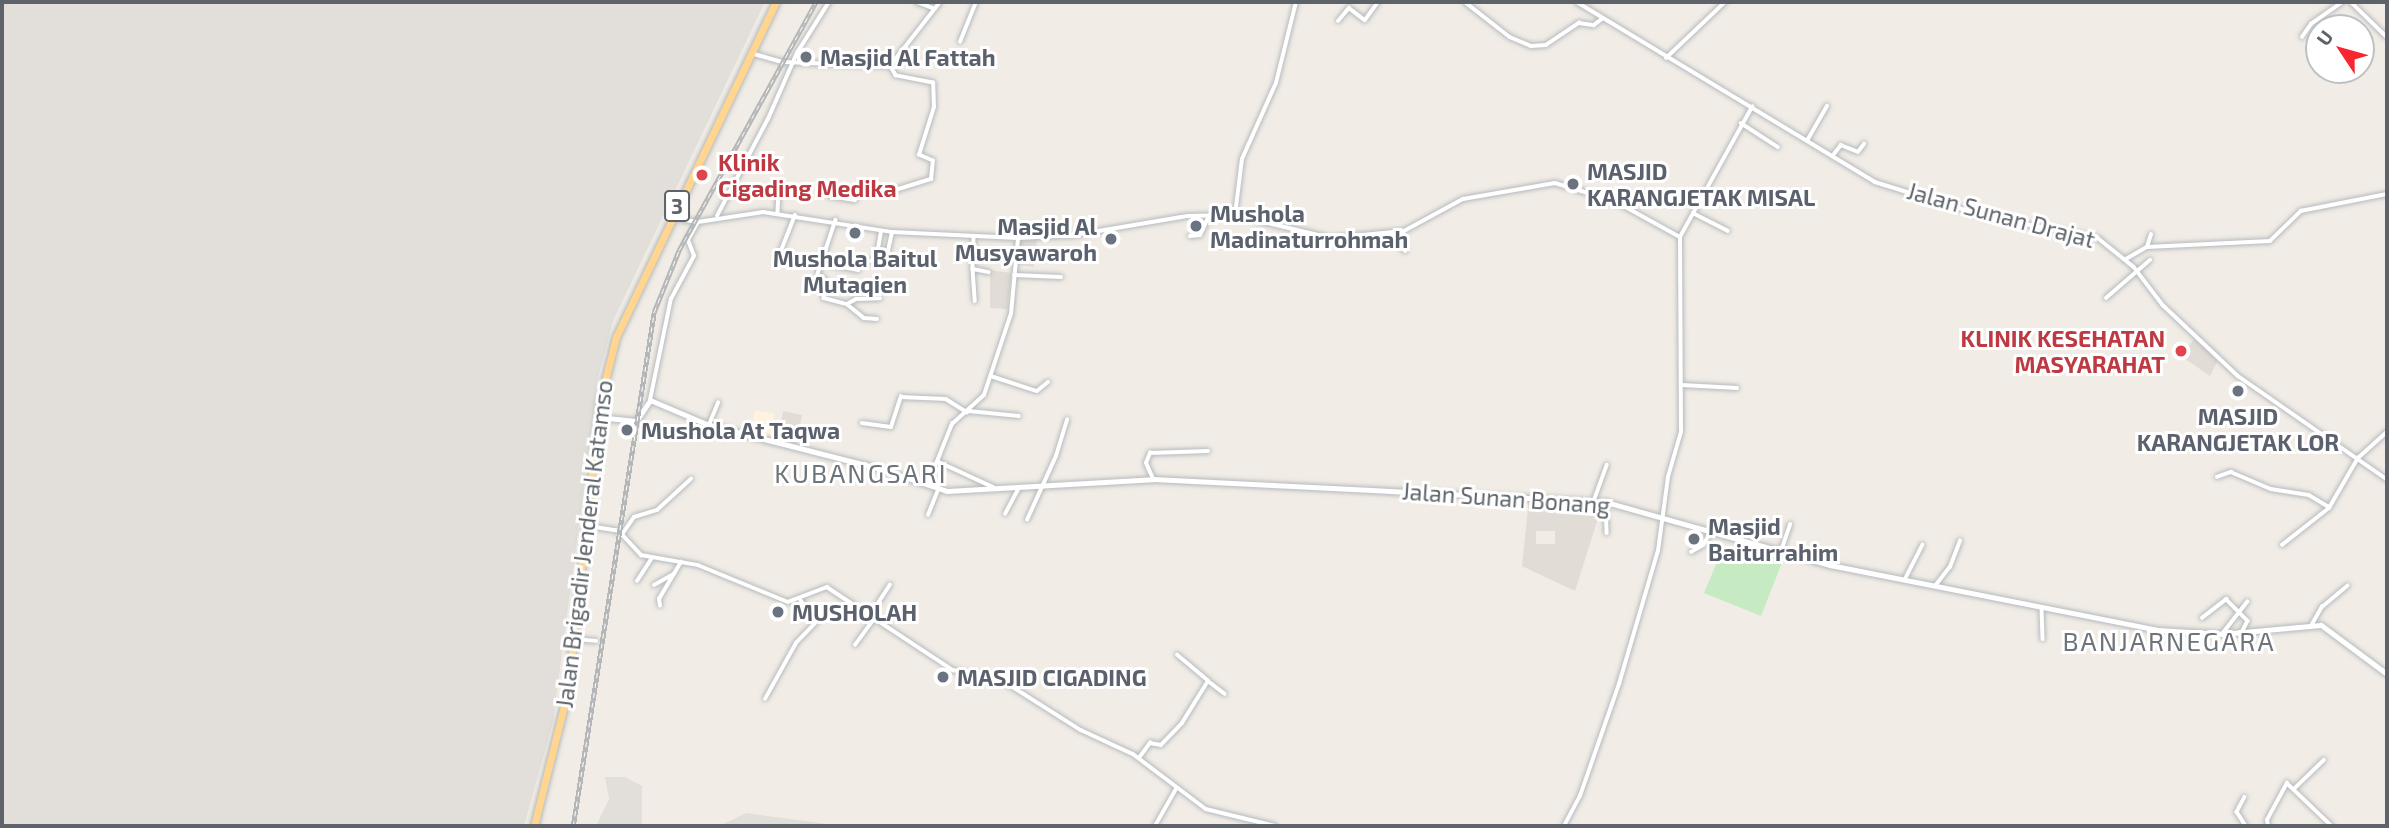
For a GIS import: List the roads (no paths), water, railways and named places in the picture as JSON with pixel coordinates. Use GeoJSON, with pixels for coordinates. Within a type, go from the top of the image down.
{"type":"FeatureCollection","features":[{"type":"Feature","properties":{"kind":"highway","name":"Jalan Brigadir Jenderal Katamso"},"geometry":{"type":"LineString","coordinates":[[534,826],[555,748],[575,639],[589,526],[598,417],[616,337],[749,53],[776,2]]}},
{"type":"Feature","properties":{"kind":"street"},"geometry":{"type":"LineString","coordinates":[[717,216],[768,119],[792,63],[829,2]]}},
{"type":"Feature","properties":{"kind":"street"},"geometry":{"type":"LineString","coordinates":[[917,2],[935,9]]}},
{"type":"Feature","properties":{"kind":"street"},"geometry":{"type":"LineString","coordinates":[[890,66],[940,2]]}},
{"type":"Feature","properties":{"kind":"street"},"geometry":{"type":"LineString","coordinates":[[960,42],[976,2]]}},
{"type":"Feature","properties":{"kind":"street"},"geometry":{"type":"LineString","coordinates":[[1235,215],[1242,159],[1276,83],[1281,48],[1296,2]]}},
{"type":"Feature","properties":{"kind":"street"},"geometry":{"type":"LineString","coordinates":[[1338,21],[1349,8],[1365,20],[1378,2]]}},
{"type":"Feature","properties":{"kind":"street"},"geometry":{"type":"LineString","coordinates":[[1465,2],[1510,37],[1531,46],[1546,45],[1579,23],[1592,25],[1602,19]]}},
{"type":"Feature","properties":{"kind":"street","name":"Jalan Sunan Drajat"},"geometry":{"type":"LineString","coordinates":[[1577,2],[1666,58],[1834,154],[1875,182],[1926,200],[1988,217],[2089,234],[2126,260],[2163,305],[2238,376],[2387,479]]}},
{"type":"Feature","properties":{"kind":"street"},"geometry":{"type":"LineString","coordinates":[[1666,58],[1725,2]]}},
{"type":"Feature","properties":{"kind":"street"},"geometry":{"type":"LineString","coordinates":[[2302,37],[2311,24],[2342,2]]}},
{"type":"Feature","properties":{"kind":"street"},"geometry":{"type":"LineString","coordinates":[[2351,2],[2387,37]]}},
{"type":"Feature","properties":{"kind":"street"},"geometry":{"type":"LineString","coordinates":[[749,53],[792,63],[890,66]]}},
{"type":"Feature","properties":{"kind":"street"},"geometry":{"type":"LineString","coordinates":[[830,196],[855,200],[860,187],[892,191],[931,180],[933,160],[919,155],[934,107],[933,83],[896,76],[890,66]]}},
{"type":"Feature","properties":{"kind":"street"},"geometry":{"type":"LineString","coordinates":[[1808,139],[1827,106]]}},
{"type":"Feature","properties":{"kind":"street"},"geometry":{"type":"LineString","coordinates":[[1564,826],[1580,796],[1619,684],[1658,551],[1681,432],[1680,237],[1752,107]]}},
{"type":"Feature","properties":{"kind":"street"},"geometry":{"type":"LineString","coordinates":[[1741,123],[1778,147]]}},
{"type":"Feature","properties":{"kind":"street"},"geometry":{"type":"LineString","coordinates":[[1834,154],[1841,145],[1858,152],[1864,144]]}},
{"type":"Feature","properties":{"kind":"street"},"geometry":{"type":"LineString","coordinates":[[671,217],[698,222],[717,216],[795,215],[836,220],[881,231],[1018,239],[1075,236],[1209,216],[1235,215],[1331,238],[1386,233],[1422,224],[1463,199],[1555,183],[1615,201],[1680,237]]}},
{"type":"Feature","properties":{"kind":"street"},"geometry":{"type":"LineString","coordinates":[[764,190],[779,192],[778,214]]}},
{"type":"Feature","properties":{"kind":"street"},"geometry":{"type":"LineString","coordinates":[[2126,260],[2147,247],[2270,241],[2301,211],[2387,194]]}},
{"type":"Feature","properties":{"kind":"street"},"geometry":{"type":"LineString","coordinates":[[1693,213],[1728,231]]}},
{"type":"Feature","properties":{"kind":"street"},"geometry":{"type":"LineString","coordinates":[[776,261],[795,215]]}},
{"type":"Feature","properties":{"kind":"street"},"geometry":{"type":"LineString","coordinates":[[1190,236],[1200,235],[1209,216]]}},
{"type":"Feature","properties":{"kind":"street"},"geometry":{"type":"LineString","coordinates":[[836,220],[818,275],[827,282],[824,298],[847,304],[864,318],[877,319]]}},
{"type":"Feature","properties":{"kind":"street"},"geometry":{"type":"LineString","coordinates":[[598,417],[636,421],[650,400],[671,299],[694,256],[688,240],[698,222]]}},
{"type":"Feature","properties":{"kind":"street"},"geometry":{"type":"LineString","coordinates":[[872,261],[876,260],[881,231]]}},
{"type":"Feature","properties":{"kind":"street"},"geometry":{"type":"LineString","coordinates":[[878,251],[888,251],[892,232]]}},
{"type":"Feature","properties":{"kind":"street"},"geometry":{"type":"LineString","coordinates":[[1386,233],[1406,251]]}},
{"type":"Feature","properties":{"kind":"street"},"geometry":{"type":"LineString","coordinates":[[2147,247],[2151,235]]}},
{"type":"Feature","properties":{"kind":"street"},"geometry":{"type":"LineString","coordinates":[[974,238],[975,301]]}},
{"type":"Feature","properties":{"kind":"street"},"geometry":{"type":"LineString","coordinates":[[927,486],[949,430],[982,399],[991,376],[1011,314],[1018,239]]}},
{"type":"Feature","properties":{"kind":"street"},"geometry":{"type":"LineString","coordinates":[[2106,299],[2150,260]]}},
{"type":"Feature","properties":{"kind":"street"},"geometry":{"type":"LineString","coordinates":[[822,263],[858,270]]}},
{"type":"Feature","properties":{"kind":"street"},"geometry":{"type":"LineString","coordinates":[[973,269],[989,272]]}},
{"type":"Feature","properties":{"kind":"street"},"geometry":{"type":"LineString","coordinates":[[1014,275],[1061,277]]}},
{"type":"Feature","properties":{"kind":"street"},"geometry":{"type":"LineString","coordinates":[[847,304],[856,299],[880,298]]}},
{"type":"Feature","properties":{"kind":"street"},"geometry":{"type":"LineString","coordinates":[[991,376],[1037,391],[1048,382]]}},
{"type":"Feature","properties":{"kind":"street"},"geometry":{"type":"LineString","coordinates":[[1682,385],[1737,388]]}},
{"type":"Feature","properties":{"kind":"street"},"geometry":{"type":"LineString","coordinates":[[862,423],[891,427],[901,397],[946,399],[968,411],[1019,416]]}},
{"type":"Feature","properties":{"kind":"street","name":"Jalan Sunan Bonang"},"geometry":{"type":"LineString","coordinates":[[650,400],[709,425],[878,468],[938,490],[1153,479],[1594,500],[1780,553],[1934,588],[2158,630],[2222,634],[2312,624]]}},
{"type":"Feature","properties":{"kind":"street"},"geometry":{"type":"LineString","coordinates":[[709,425],[718,404]]}},
{"type":"Feature","properties":{"kind":"street"},"geometry":{"type":"LineString","coordinates":[[1027,520],[1067,419]]}},
{"type":"Feature","properties":{"kind":"street"},"geometry":{"type":"LineString","coordinates":[[2282,545],[2329,507],[2358,458],[2387,432]]}},
{"type":"Feature","properties":{"kind":"street"},"geometry":{"type":"LineString","coordinates":[[1153,479],[1146,463],[1150,453],[1208,451]]}},
{"type":"Feature","properties":{"kind":"street"},"geometry":{"type":"LineString","coordinates":[[939,461],[995,489]]}},
{"type":"Feature","properties":{"kind":"street"},"geometry":{"type":"LineString","coordinates":[[1594,500],[1607,465]]}},
{"type":"Feature","properties":{"kind":"street"},"geometry":{"type":"LineString","coordinates":[[2217,477],[2231,472],[2272,489],[2309,495],[2329,507]]}},
{"type":"Feature","properties":{"kind":"street"},"geometry":{"type":"LineString","coordinates":[[623,533],[634,517],[657,510],[691,480]]}},
{"type":"Feature","properties":{"kind":"street"},"geometry":{"type":"LineString","coordinates":[[1005,514],[1019,487]]}},
{"type":"Feature","properties":{"kind":"street"},"geometry":{"type":"LineString","coordinates":[[928,515],[938,490]]}},
{"type":"Feature","properties":{"kind":"street"},"geometry":{"type":"LineString","coordinates":[[1606,502],[1607,533]]}},
{"type":"Feature","properties":{"kind":"street"},"geometry":{"type":"LineString","coordinates":[[1780,553],[1790,525]]}},
{"type":"Feature","properties":{"kind":"street"},"geometry":{"type":"LineString","coordinates":[[589,526],[623,533],[637,553],[681,562],[788,602],[801,601],[825,586],[953,670],[1005,682],[1081,730],[1139,758],[1176,789],[1213,811],[1275,826]]}},
{"type":"Feature","properties":{"kind":"street"},"geometry":{"type":"LineString","coordinates":[[1691,552],[1703,545],[1711,533]]}},
{"type":"Feature","properties":{"kind":"street"},"geometry":{"type":"LineString","coordinates":[[1934,588],[1950,567],[1959,541]]}},
{"type":"Feature","properties":{"kind":"street"},"geometry":{"type":"LineString","coordinates":[[1904,581],[1923,545]]}},
{"type":"Feature","properties":{"kind":"street"},"geometry":{"type":"LineString","coordinates":[[637,581],[652,558]]}},
{"type":"Feature","properties":{"kind":"street"},"geometry":{"type":"LineString","coordinates":[[660,606],[681,562]]}},
{"type":"Feature","properties":{"kind":"street"},"geometry":{"type":"LineString","coordinates":[[654,585],[674,574]]}},
{"type":"Feature","properties":{"kind":"street"},"geometry":{"type":"LineString","coordinates":[[855,645],[890,585]]}},
{"type":"Feature","properties":{"kind":"street"},"geometry":{"type":"LineString","coordinates":[[2347,586],[2322,607],[2312,624],[2337,633],[2387,674]]}},
{"type":"Feature","properties":{"kind":"street"},"geometry":{"type":"LineString","coordinates":[[2202,618],[2224,599],[2248,622],[2243,633]]}},
{"type":"Feature","properties":{"kind":"street"},"geometry":{"type":"LineString","coordinates":[[765,699],[796,643],[816,622],[801,601]]}},
{"type":"Feature","properties":{"kind":"street"},"geometry":{"type":"LineString","coordinates":[[2222,634],[2247,602]]}},
{"type":"Feature","properties":{"kind":"street"},"geometry":{"type":"LineString","coordinates":[[2042,609],[2043,639]]}},
{"type":"Feature","properties":{"kind":"street"},"geometry":{"type":"LineString","coordinates":[[575,639],[596,642]]}},
{"type":"Feature","properties":{"kind":"street"},"geometry":{"type":"LineString","coordinates":[[1177,655],[1225,694]]}},
{"type":"Feature","properties":{"kind":"street"},"geometry":{"type":"LineString","coordinates":[[1139,758],[1150,743],[1161,745],[1182,723],[1208,681]]}},
{"type":"Feature","properties":{"kind":"street"},"geometry":{"type":"LineString","coordinates":[[2295,789],[2324,760]]}},
{"type":"Feature","properties":{"kind":"street"},"geometry":{"type":"LineString","coordinates":[[2268,826],[2267,820],[2285,784],[2295,789],[2332,826]]}},
{"type":"Feature","properties":{"kind":"street"},"geometry":{"type":"LineString","coordinates":[[1154,826],[1176,789]]}},
{"type":"Feature","properties":{"kind":"street"},"geometry":{"type":"LineString","coordinates":[[2245,797],[2238,812],[2246,826]]}},
{"type":"Feature","properties":{"kind":"railway"},"geometry":{"type":"LineString","coordinates":[[573,826],[654,312],[679,250],[816,2]]}},
{"type":"Feature","properties":{"kind":"place","name":"Masjid Al Fattah"},"geometry":{"type":"Point","coordinates":[806,57]}},
{"type":"Feature","properties":{"kind":"place","name":"Klinik Cigading Medika"},"geometry":{"type":"Point","coordinates":[702,175]}},
{"type":"Feature","properties":{"kind":"place","name":"MASJID KARANGJETAK MISAL"},"geometry":{"type":"Point","coordinates":[1573,184]}},
{"type":"Feature","properties":{"kind":"place","name":"Mushola Madinaturrohmah"},"geometry":{"type":"Point","coordinates":[1196,226]}},
{"type":"Feature","properties":{"kind":"place","name":"Mushola Baitul Mutaqien"},"geometry":{"type":"Point","coordinates":[855,233]}},
{"type":"Feature","properties":{"kind":"place","name":"Masjid Al Musyawaroh"},"geometry":{"type":"Point","coordinates":[1111,239]}},
{"type":"Feature","properties":{"kind":"place","name":"KLINIK KESEHATAN MASYARAHAT"},"geometry":{"type":"Point","coordinates":[2181,351]}},
{"type":"Feature","properties":{"kind":"place","name":"MASJID KARANGJETAK LOR"},"geometry":{"type":"Point","coordinates":[2238,391]}},
{"type":"Feature","properties":{"kind":"place","name":"Mushola At Taqwa"},"geometry":{"type":"Point","coordinates":[627,430]}},
{"type":"Feature","properties":{"kind":"place","name":"Masjid Baiturrahim"},"geometry":{"type":"Point","coordinates":[1694,539]}},
{"type":"Feature","properties":{"kind":"place","name":"MUSHOLAH"},"geometry":{"type":"Point","coordinates":[778,612]}},
{"type":"Feature","properties":{"kind":"place","name":"MASJID CIGADING"},"geometry":{"type":"Point","coordinates":[943,677]}},
{"type":"Feature","properties":{"kind":"district","name":"KUBANGSARI"},"geometry":{"type":"Point","coordinates":[861,473]}},
{"type":"Feature","properties":{"kind":"district","name":"BANJARNEGARA"},"geometry":{"type":"Point","coordinates":[2169,641]}}]}
